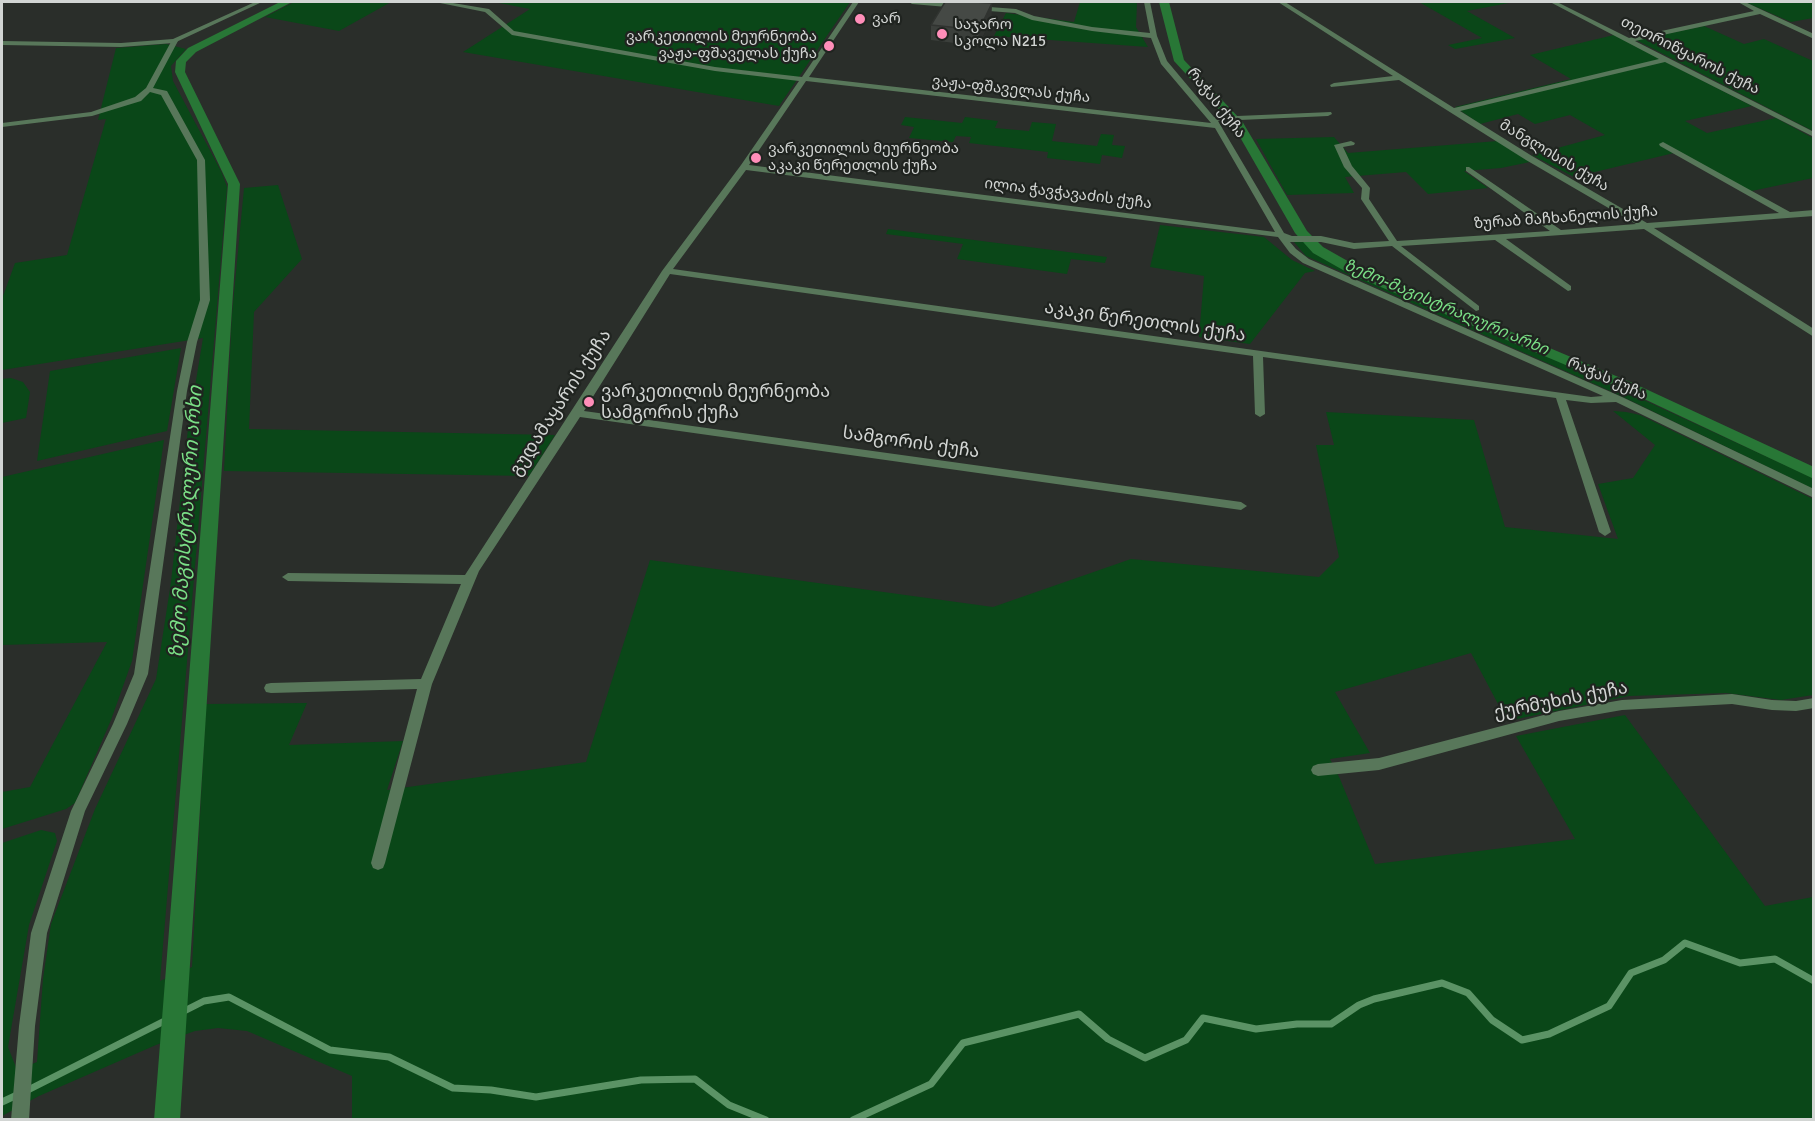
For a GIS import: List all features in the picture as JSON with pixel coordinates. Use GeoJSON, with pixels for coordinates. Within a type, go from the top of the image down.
{"type":"FeatureCollection","features":[{"type":"Feature","properties":{"kind":"street"},"geometry":{"type":"LineString","coordinates":[[2,43],[121,45],[174,41],[259,2]]}},
{"type":"Feature","properties":{"kind":"street","name":"ვაჟა-ფშაველას ქუჩა"},"geometry":{"type":"LineString","coordinates":[[438,2],[487,10],[512,33],[715,69],[801,80],[1216,123],[1228,119],[1328,114]]}},
{"type":"Feature","properties":{"kind":"street","name":"გუდამაყარის ქუჩა"},"geometry":{"type":"LineString","coordinates":[[378,864],[425,684],[473,570],[667,271],[744,167],[856,2]]}},
{"type":"Feature","properties":{"kind":"street"},"geometry":{"type":"LineString","coordinates":[[912,2],[1016,10],[1032,18],[1092,29],[1154,36]]}},
{"type":"Feature","properties":{"kind":"street"},"geometry":{"type":"LineString","coordinates":[[1016,10],[1021,2]]}},
{"type":"Feature","properties":{"kind":"street","name":"რაჭას ქუჩა"},"geometry":{"type":"LineString","coordinates":[[1147,2],[1154,36],[1164,62],[1216,123],[1281,235],[1293,251],[1306,261],[1617,399],[1814,494]]}},
{"type":"Feature","properties":{"kind":"street","name":"მანგლისის ქუჩა"},"geometry":{"type":"LineString","coordinates":[[1281,2],[1645,226],[1814,334]]}},
{"type":"Feature","properties":{"kind":"street","name":"თეთრიწყაროს ქუჩა"},"geometry":{"type":"LineString","coordinates":[[1553,2],[1814,135]]}},
{"type":"Feature","properties":{"kind":"street"},"geometry":{"type":"LineString","coordinates":[[1741,2],[1814,37]]}},
{"type":"Feature","properties":{"kind":"street"},"geometry":{"type":"LineString","coordinates":[[1630,40],[1763,11]]}},
{"type":"Feature","properties":{"kind":"street"},"geometry":{"type":"LineString","coordinates":[[2,125],[92,114],[138,99],[149,89],[174,41]]}},
{"type":"Feature","properties":{"kind":"street"},"geometry":{"type":"LineString","coordinates":[[1454,110],[1668,59]]}},
{"type":"Feature","properties":{"kind":"street"},"geometry":{"type":"LineString","coordinates":[[1334,85],[1402,77]]}},
{"type":"Feature","properties":{"kind":"street"},"geometry":{"type":"LineString","coordinates":[[20,1117],[27,1026],[39,933],[78,811],[120,724],[141,674],[182,390],[192,342],[205,300],[201,160],[164,93],[149,89]]}},
{"type":"Feature","properties":{"kind":"street"},"geometry":{"type":"LineString","coordinates":[[1351,143],[1338,146],[1348,167],[1366,188],[1365,199],[1395,243],[1476,308]]}},
{"type":"Feature","properties":{"kind":"street"},"geometry":{"type":"LineString","coordinates":[[1663,144],[1789,215]]}},
{"type":"Feature","properties":{"kind":"street","name":"ილია ჭავჭავაძის ქუჩა"},"geometry":{"type":"LineString","coordinates":[[744,167],[1281,235],[1291,239]]}},
{"type":"Feature","properties":{"kind":"street"},"geometry":{"type":"LineString","coordinates":[[1468,169],[1559,233]]}},
{"type":"Feature","properties":{"kind":"street","name":"ზურაბ მაჩხანელის ქუჩა"},"geometry":{"type":"LineString","coordinates":[[1291,239],[1321,239],[1354,246],[1814,213]]}},
{"type":"Feature","properties":{"kind":"street"},"geometry":{"type":"LineString","coordinates":[[1497,237],[1568,288]]}},
{"type":"Feature","properties":{"kind":"street","name":"აკაკი წერეთლის ქუჩა"},"geometry":{"type":"LineString","coordinates":[[667,271],[1560,396],[1592,400],[1617,399]]}},
{"type":"Feature","properties":{"kind":"street"},"geometry":{"type":"LineString","coordinates":[[1257,354],[1260,414]]}},
{"type":"Feature","properties":{"kind":"street"},"geometry":{"type":"LineString","coordinates":[[1560,396],[1605,532]]}},
{"type":"Feature","properties":{"kind":"street","name":"სამგორის ქუჩა"},"geometry":{"type":"LineString","coordinates":[[577,413],[1241,506]]}},
{"type":"Feature","properties":{"kind":"street"},"geometry":{"type":"LineString","coordinates":[[288,577],[468,580]]}},
{"type":"Feature","properties":{"kind":"street"},"geometry":{"type":"LineString","coordinates":[[271,688],[425,684]]}},
{"type":"Feature","properties":{"kind":"street","name":"ქურმუხის ქუჩა"},"geometry":{"type":"LineString","coordinates":[[1318,770],[1379,764],[1559,716],[1622,705],[1732,699],[1772,705],[1796,706],[1814,703]]}},
{"type":"Feature","properties":{"kind":"green space"},"geometry":{"type":"Polygon","coordinates":[[[294,2],[391,2],[339,31],[265,17],[294,2]]]}},
{"type":"Feature","properties":{"kind":"green space"},"geometry":{"type":"Polygon","coordinates":[[[494,2],[850,2],[779,106],[463,52],[530,9],[494,2]]]}},
{"type":"Feature","properties":{"kind":"green space"},"geometry":{"type":"Polygon","coordinates":[[[1080,2],[1137,2],[1136,27],[1148,47],[994,36],[1006,13],[1074,22],[1080,2]]]}},
{"type":"Feature","properties":{"kind":"green space"},"geometry":{"type":"Polygon","coordinates":[[[1419,2],[1514,2],[1467,11],[1515,38],[1455,49],[1448,45],[1482,38],[1419,2]]]}},
{"type":"Feature","properties":{"kind":"green space"},"geometry":{"type":"Polygon","coordinates":[[[1745,2],[1811,2],[1813,3],[1813,18],[1791,22],[1745,2]]]}},
{"type":"Feature","properties":{"kind":"green space"},"geometry":{"type":"Polygon","coordinates":[[[1704,26],[1744,44],[1764,39],[1813,61],[1813,131],[1636,40],[1704,26]]]}},
{"type":"Feature","properties":{"kind":"green space"},"geometry":{"type":"Polygon","coordinates":[[[1614,35],[1752,106],[1685,121],[1707,133],[1776,118],[1813,138],[1813,178],[1747,192],[1674,153],[1574,177],[1532,155],[1605,135],[1570,115],[1535,124],[1518,114],[1480,124],[1455,107],[1571,79],[1530,55],[1614,35]]]}},
{"type":"Feature","properties":{"kind":"green space"},"geometry":{"type":"Polygon","coordinates":[[[166,44],[186,49],[171,66],[173,81],[222,173],[227,187],[160,981],[192,967],[206,704],[307,703],[289,745],[403,741],[387,790],[586,762],[650,560],[993,607],[1131,559],[1319,577],[1339,557],[1316,445],[1334,445],[1326,412],[1474,420],[1505,527],[1618,539],[1598,484],[1633,478],[1655,445],[1613,411],[1626,412],[1640,415],[1813,499],[1813,695],[1781,700],[1726,693],[1629,696],[1507,721],[1471,653],[1335,692],[1370,753],[1330,759],[1375,864],[1575,839],[1516,736],[1625,715],[1765,906],[1813,897],[1813,1119],[352,1119],[352,1076],[247,1031],[218,1028],[195,1031],[156,1045],[39,1096],[2,1116],[2,843],[41,830],[55,833],[57,841],[29,925],[8,1047],[17,1070],[37,1062],[43,979],[51,924],[95,809],[156,679],[171,582],[188,429],[203,338],[2,370],[2,299],[15,263],[67,255],[106,119],[98,120],[116,48],[166,44]]]}},
{"type":"Feature","properties":{"kind":"green space"},"geometry":{"type":"Polygon","coordinates":[[[905,117],[962,123],[965,117],[998,121],[995,128],[1029,131],[1032,122],[1056,124],[1052,141],[1097,146],[1101,134],[1114,135],[1112,145],[1125,146],[1122,158],[1102,155],[1100,164],[1047,158],[1048,152],[969,143],[971,137],[956,136],[953,142],[909,138],[914,127],[901,125],[905,117]]]}},
{"type":"Feature","properties":{"kind":"green space"},"geometry":{"type":"Polygon","coordinates":[[[1334,137],[1348,153],[1498,141],[1530,162],[1501,168],[1464,171],[1488,188],[1428,194],[1406,172],[1345,177],[1354,193],[1287,195],[1256,139],[1334,137]]]}},
{"type":"Feature","properties":{"kind":"green space"},"geometry":{"type":"Polygon","coordinates":[[[278,185],[302,259],[254,312],[249,429],[555,435],[529,476],[224,471],[232,315],[244,188],[278,185]]]}},
{"type":"Feature","properties":{"kind":"green space"},"geometry":{"type":"Polygon","coordinates":[[[1160,225],[1264,237],[1292,260],[1315,271],[1305,273],[1250,344],[1199,337],[1204,276],[1150,267],[1160,225]]]}},
{"type":"Feature","properties":{"kind":"green space"},"geometry":{"type":"Polygon","coordinates":[[[888,229],[1107,257],[1105,263],[1071,259],[1067,274],[957,259],[963,244],[886,234],[888,229]]]}},
{"type":"Feature","properties":{"kind":"green space"},"geometry":{"type":"Polygon","coordinates":[[[1294,242],[1304,242],[1319,254],[1361,276],[1546,355],[1813,478],[1813,489],[1617,394],[1306,256],[1294,242]]]}},
{"type":"Feature","properties":{"kind":"green space"},"geometry":{"type":"Polygon","coordinates":[[[181,348],[167,431],[37,461],[50,371],[181,348]]]}},
{"type":"Feature","properties":{"kind":"green space"},"geometry":{"type":"Polygon","coordinates":[[[11,378],[23,382],[30,392],[26,418],[2,423],[2,379],[11,378]]]}},
{"type":"Feature","properties":{"kind":"green space"},"geometry":{"type":"Polygon","coordinates":[[[164,440],[132,661],[111,720],[75,803],[66,809],[2,829],[2,792],[30,787],[107,642],[2,645],[2,477],[164,440]]]}},
{"type":"Feature","properties":{"kind":"building"},"geometry":{"type":"Polygon","coordinates":[[[945,2],[992,3],[979,30],[931,25],[945,2]]]}},
{"type":"Feature","properties":{"kind":"waterway","name":"ზემო მაგისტრალური არხი"},"geometry":{"type":"LineString","coordinates":[[167,1120],[234,184],[180,72],[181,61],[192,50],[287,2]]}},
{"type":"Feature","properties":{"kind":"waterway","name":"ზემო-მაგისტრალური არხი"},"geometry":{"type":"LineString","coordinates":[[1164,2],[1179,61],[1238,123],[1302,233],[1318,250],[1355,271],[1630,387],[1814,474]]}},
{"type":"Feature","properties":{"kind":"waterway"},"geometry":{"type":"LineString","coordinates":[[853,1120],[931,1084],[963,1043],[1079,1014],[1108,1039],[1145,1058],[1186,1040],[1203,1018],[1256,1029],[1297,1024],[1331,1024],[1359,1005],[1374,999],[1442,983],[1468,993],[1492,1020],[1522,1040],[1549,1034],[1609,1006],[1631,973],[1664,960],[1685,943],[1740,963],[1775,959],[1814,981]]}},
{"type":"Feature","properties":{"kind":"waterway"},"geometry":{"type":"LineString","coordinates":[[26,1091],[204,1001],[229,997],[330,1050],[389,1057],[453,1088],[491,1090],[536,1097],[641,1080],[695,1079],[729,1105],[766,1120]]}},
{"type":"Feature","properties":{"kind":"waterway"},"geometry":{"type":"LineString","coordinates":[[2,1102],[17,1095]]}},
{"type":"Feature","properties":{"kind":"place","name":"ვარ"},"geometry":{"type":"Point","coordinates":[860,19]}},
{"type":"Feature","properties":{"kind":"place","name":"საჯარო სკოლა N215"},"geometry":{"type":"Point","coordinates":[942,34]}},
{"type":"Feature","properties":{"kind":"place","name":"ვარკეთილის მეურნეობა ვაჟა-ფშაველას ქუჩა"},"geometry":{"type":"Point","coordinates":[829,46]}},
{"type":"Feature","properties":{"kind":"place","name":"ვარკეთილის მეურნეობა აკაკი წერეთლის ქუჩა"},"geometry":{"type":"Point","coordinates":[756,158]}},
{"type":"Feature","properties":{"kind":"place","name":"ვარკეთილის მეურნეობა სამგორის ქუჩა"},"geometry":{"type":"Point","coordinates":[589,402]}}]}
